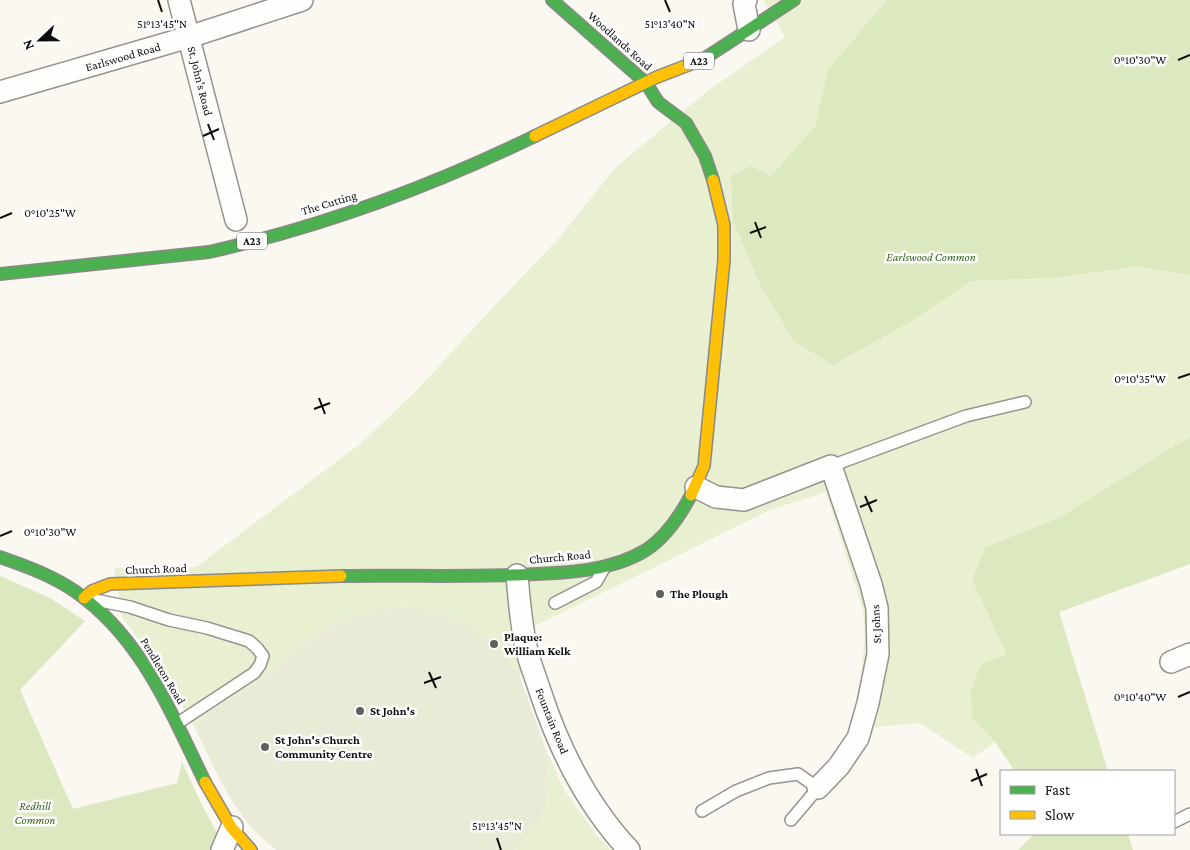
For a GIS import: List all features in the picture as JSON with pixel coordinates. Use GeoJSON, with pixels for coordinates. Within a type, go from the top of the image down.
{"type":"FeatureCollection","features":[{"type":"Feature","properties":{"kind":"street","name":"St. John's Road"},"geometry":{"type":"LineString","coordinates":[[179,0],[236,220]]}},
{"type":"Feature","properties":{"kind":"street","name":"Earlswood Road"},"geometry":{"type":"LineString","coordinates":[[0,92],[190,37],[302,0]]}},
{"type":"Feature","properties":{"kind":"street","name":"Woodlands Road"},"geometry":{"type":"LineString","coordinates":[[552,0],[578,21],[621,63],[646,83]]}},
{"type":"Feature","properties":{"kind":"street"},"geometry":{"type":"LineString","coordinates":[[746,0],[744,4],[749,30]]}},
{"type":"Feature","properties":{"kind":"street","name":"A23"},"geometry":{"type":"LineString","coordinates":[[646,83],[702,60],[794,0]]}},
{"type":"Feature","properties":{"kind":"street","name":"The Cutting"},"geometry":{"type":"LineString","coordinates":[[0,274],[209,252],[240,245],[355,211],[492,157],[646,83]]}},
{"type":"Feature","properties":{"kind":"street","name":"Church Road"},"geometry":{"type":"LineString","coordinates":[[84,598],[92,590],[110,584],[342,576],[442,577],[570,572],[605,566],[634,556],[658,543],[686,505],[696,487],[704,466],[724,260],[724,225],[714,183],[705,156],[686,123],[658,102],[646,83]]}},
{"type":"Feature","properties":{"kind":"street"},"geometry":{"type":"LineString","coordinates":[[696,487],[716,497],[744,500],[831,466]]}},
{"type":"Feature","properties":{"kind":"street","name":"St Johns"},"geometry":{"type":"LineString","coordinates":[[818,788],[839,766],[858,738],[868,703],[878,654],[877,608],[871,584],[831,466]]}},
{"type":"Feature","properties":{"kind":"street","name":"Pendleton Road"},"geometry":{"type":"LineString","coordinates":[[0,557],[61,584],[84,598],[106,617],[128,642],[149,671],[178,723],[213,797],[232,827],[251,850]]}},
{"type":"Feature","properties":{"kind":"street","name":"Fountain Road"},"geometry":{"type":"LineString","coordinates":[[517,575],[521,618],[527,653],[550,721],[579,781],[604,819],[629,850]]}},
{"type":"Feature","properties":{"kind":"street"},"geometry":{"type":"LineString","coordinates":[[222,850],[232,827]]}},
{"type":"Feature","properties":{"kind":"lane"},"geometry":{"type":"LineString","coordinates":[[831,466],[966,416],[1026,402]]}},
{"type":"Feature","properties":{"kind":"lane"},"geometry":{"type":"LineString","coordinates":[[554,603],[596,582],[605,566]]}},
{"type":"Feature","properties":{"kind":"lane"},"geometry":{"type":"LineString","coordinates":[[84,598],[130,607],[169,620],[207,628],[250,641],[257,648],[263,656],[260,665],[254,673],[178,723]]}},
{"type":"Feature","properties":{"kind":"lane"},"geometry":{"type":"LineString","coordinates":[[702,811],[736,791],[769,778],[798,774],[818,788],[791,820]]}},
{"type":"Feature","properties":{"kind":"lane"},"geometry":{"type":"LineString","coordinates":[[1175,822],[1190,814]]}},
{"type":"Feature","properties":{"kind":"green space","name":"Earlswood Common"},"geometry":{"type":"Polygon","coordinates":[[[763,0],[1190,0],[1190,564],[1059,612],[1108,770],[1014,770],[995,742],[973,758],[920,723],[876,727],[853,721],[861,680],[865,636],[863,611],[826,492],[770,510],[533,627],[520,677],[494,644],[445,615],[414,607],[378,609],[355,615],[330,626],[283,659],[261,680],[208,712],[195,728],[156,663],[122,617],[114,568],[196,567],[360,444],[416,391],[559,238],[615,168],[706,92],[785,37],[763,0]]]}},
{"type":"Feature","properties":{"kind":"green space"},"geometry":{"type":"Polygon","coordinates":[[[887,0],[1190,0],[1190,275],[1139,266],[1060,277],[971,281],[910,322],[833,365],[794,341],[761,286],[733,221],[731,176],[751,166],[771,176],[815,127],[828,70],[887,0]]]}},
{"type":"Feature","properties":{"kind":"green space"},"geometry":{"type":"Polygon","coordinates":[[[1190,438],[1190,564],[1059,612],[1108,770],[1014,770],[995,742],[972,717],[971,690],[981,664],[1007,654],[972,580],[986,547],[1059,518],[1190,438]]]}},
{"type":"Feature","properties":{"kind":"green space","name":"Redhill Common"},"geometry":{"type":"Polygon","coordinates":[[[0,576],[50,598],[85,621],[20,690],[73,809],[177,783],[182,762],[217,833],[211,850],[0,850],[0,576]]]}},
{"type":"Feature","properties":{"kind":"green space"},"geometry":{"type":"Polygon","coordinates":[[[414,607],[445,615],[471,627],[494,644],[520,677],[547,752],[549,779],[545,807],[531,832],[515,850],[277,850],[250,825],[228,795],[195,728],[208,712],[261,680],[283,659],[330,626],[355,615],[378,609],[414,607]]]}},
{"type":"Feature","properties":{"kind":"green space"},"geometry":{"type":"Polygon","coordinates":[[[547,752],[563,788],[596,834],[611,850],[515,850],[531,832],[549,779],[547,752]]]}},
{"type":"Feature","properties":{"kind":"green space"},"geometry":{"type":"Polygon","coordinates":[[[1033,835],[1128,835],[1133,850],[1018,850],[1033,835]]]}},
{"type":"Feature","properties":{"kind":"traffic: fast"},"geometry":{"type":"LineString","coordinates":[[552,0],[646,83],[658,102],[686,123],[705,156],[713,180]]}},
{"type":"Feature","properties":{"kind":"traffic: fast"},"geometry":{"type":"LineString","coordinates":[[696,62],[702,60],[794,0]]}},
{"type":"Feature","properties":{"kind":"traffic: fast"},"geometry":{"type":"LineString","coordinates":[[0,274],[209,252],[251,242],[334,217],[416,188],[535,136]]}},
{"type":"Feature","properties":{"kind":"traffic: fast"},"geometry":{"type":"LineString","coordinates":[[341,576],[512,575],[563,573],[598,568],[631,558],[653,545],[672,526],[691,495]]}},
{"type":"Feature","properties":{"kind":"traffic: fast"},"geometry":{"type":"LineString","coordinates":[[0,557],[39,572],[67,586],[99,611],[119,631],[137,654],[167,704],[205,782]]}},
{"type":"Feature","properties":{"kind":"traffic: slow"},"geometry":{"type":"LineString","coordinates":[[535,136],[657,77],[696,62]]}},
{"type":"Feature","properties":{"kind":"traffic: slow"},"geometry":{"type":"LineString","coordinates":[[691,495],[704,466],[724,260],[724,225],[713,180]]}},
{"type":"Feature","properties":{"kind":"traffic: slow"},"geometry":{"type":"LineString","coordinates":[[84,598],[92,591],[110,584],[341,576]]}},
{"type":"Feature","properties":{"kind":"traffic: slow"},"geometry":{"type":"LineString","coordinates":[[205,782],[231,827],[251,850]]}},
{"type":"Feature","properties":{"kind":"place","name":"The Plough"},"geometry":{"type":"Point","coordinates":[660,594]}},
{"type":"Feature","properties":{"kind":"place","name":"Plaque: William Kelk"},"geometry":{"type":"Point","coordinates":[494,644]}},
{"type":"Feature","properties":{"kind":"place","name":"St John's"},"geometry":{"type":"Point","coordinates":[360,711]}},
{"type":"Feature","properties":{"kind":"place","name":"St John's Church Community Centre"},"geometry":{"type":"Point","coordinates":[265,747]}}]}
